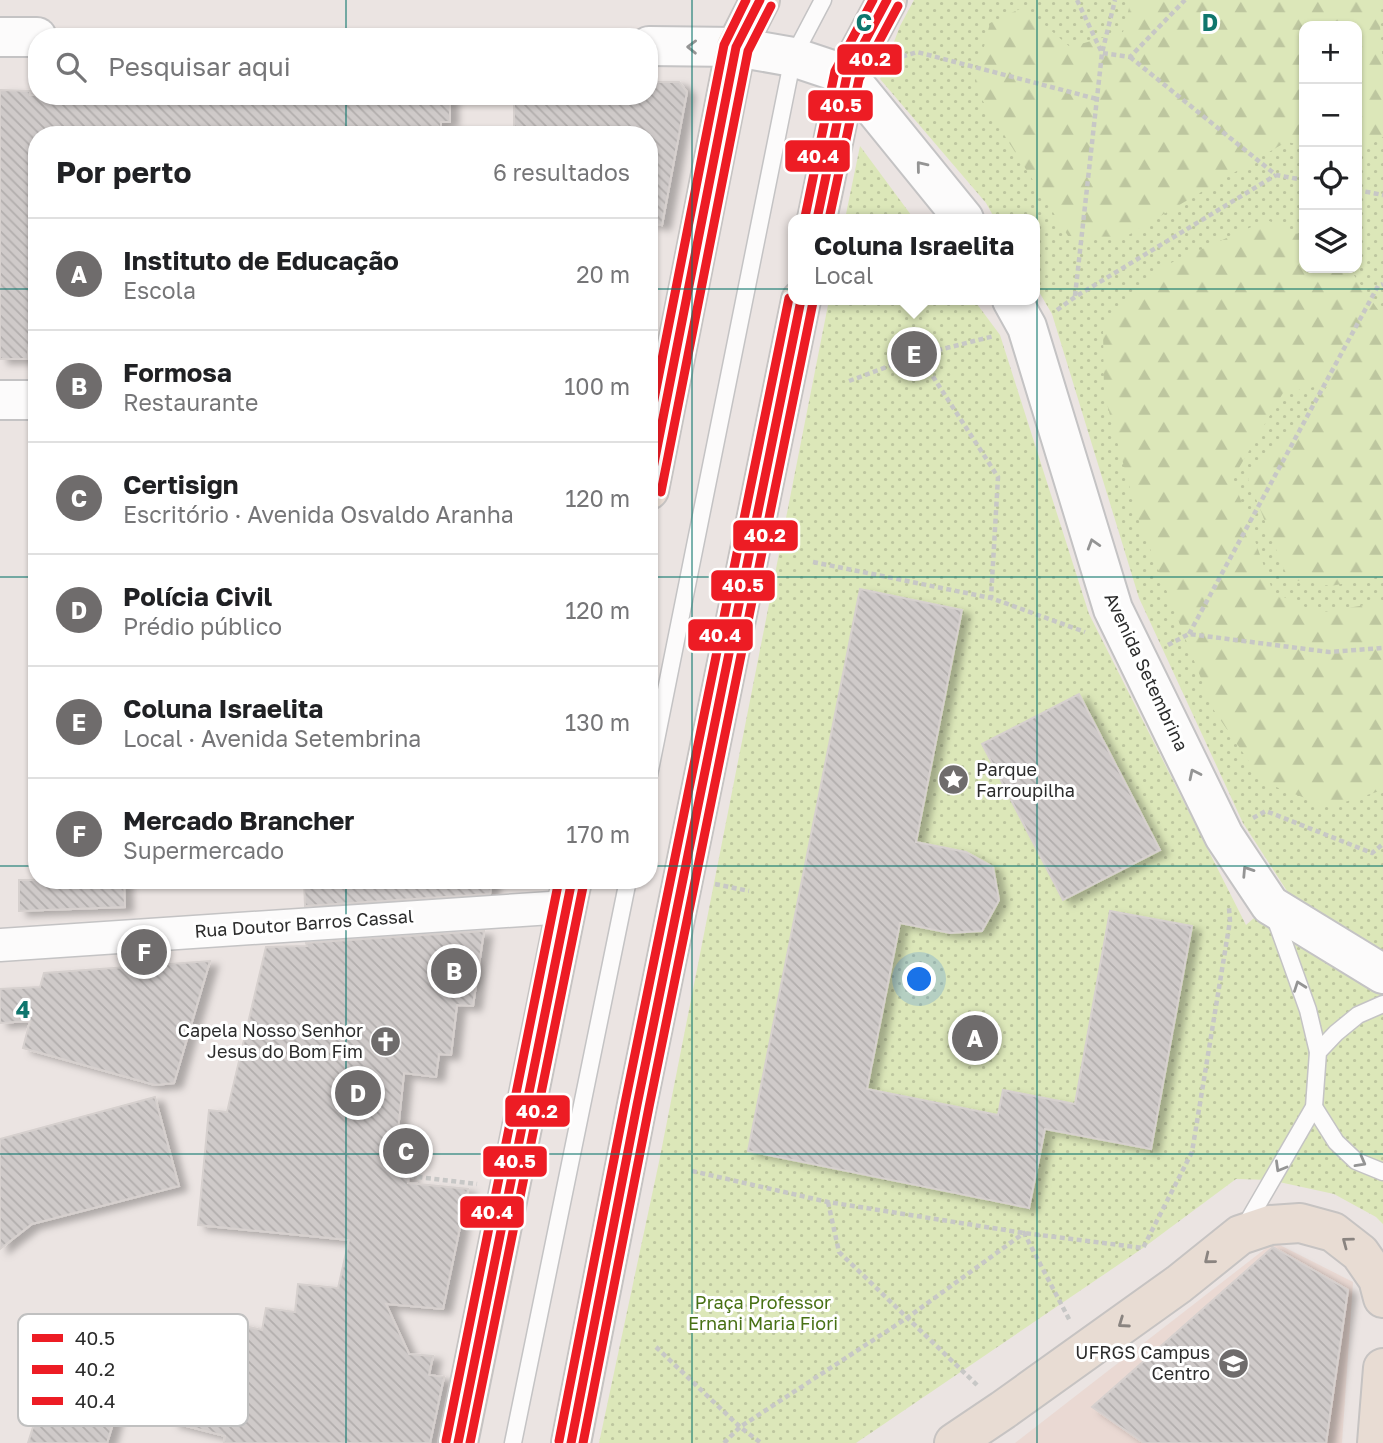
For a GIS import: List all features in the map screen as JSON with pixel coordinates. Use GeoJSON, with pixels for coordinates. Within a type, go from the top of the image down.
{"type":"FeatureCollection","features":[{"type":"Feature","properties":{"kind":"main road"},"geometry":{"type":"LineString","coordinates":[[658,399],[736,47],[760,0]]}},
{"type":"Feature","properties":{"kind":"main road"},"geometry":{"type":"LineString","coordinates":[[818,214],[846,75],[887,0]]}},
{"type":"Feature","properties":{"kind":"main road"},"geometry":{"type":"LineString","coordinates":[[570,1443],[800,305]]}},
{"type":"Feature","properties":{"kind":"main road"},"geometry":{"type":"LineString","coordinates":[[458,1443],[569,894]]}},
{"type":"Feature","properties":{"kind":"main road"},"geometry":{"type":"LineString","coordinates":[[954,1443],[1179,1284],[1240,1235],[1270,1225],[1300,1223],[1333,1232],[1360,1253],[1378,1279],[1383,1298]]}},
{"type":"Feature","properties":{"kind":"main road"},"geometry":{"type":"LineString","coordinates":[[1377,1443],[1383,1368]]}},
{"type":"Feature","properties":{"kind":"street"},"geometry":{"type":"LineString","coordinates":[[0,37],[28,37]]}},
{"type":"Feature","properties":{"kind":"street"},"geometry":{"type":"LineString","coordinates":[[658,46],[736,47],[793,57],[846,75],[960,214]]}},
{"type":"Feature","properties":{"kind":"street","name":"Avenida Setembrina"},"geometry":{"type":"LineString","coordinates":[[1019,314],[1113,609],[1224,836],[1270,905],[1383,974]]}},
{"type":"Feature","properties":{"kind":"street"},"geometry":{"type":"LineString","coordinates":[[0,400],[28,400]]}},
{"type":"Feature","properties":{"kind":"street","name":"Rua Doutor Barros Cassal"},"geometry":{"type":"LineString","coordinates":[[0,945],[569,894]]}},
{"type":"Feature","properties":{"kind":"lane"},"geometry":{"type":"LineString","coordinates":[[658,730],[793,57],[823,0]]}},
{"type":"Feature","properties":{"kind":"lane"},"geometry":{"type":"LineString","coordinates":[[513,1443],[626,889]]}},
{"type":"Feature","properties":{"kind":"lane"},"geometry":{"type":"LineString","coordinates":[[1240,1235],[1314,1107],[1318,1052],[1308,1010],[1270,905]]}},
{"type":"Feature","properties":{"kind":"lane"},"geometry":{"type":"LineString","coordinates":[[1318,1052],[1357,1015],[1383,1004]]}},
{"type":"Feature","properties":{"kind":"lane"},"geometry":{"type":"LineString","coordinates":[[1314,1107],[1336,1142],[1356,1161],[1383,1172]]}},
{"type":"Feature","properties":{"kind":"path"},"geometry":{"type":"LineString","coordinates":[[1077,0],[1102,53]]}},
{"type":"Feature","properties":{"kind":"path"},"geometry":{"type":"LineString","coordinates":[[1075,297],[1102,53],[1115,0]]}},
{"type":"Feature","properties":{"kind":"path"},"geometry":{"type":"LineString","coordinates":[[1130,57],[1185,0]]}},
{"type":"Feature","properties":{"kind":"path"},"geometry":{"type":"LineString","coordinates":[[846,75],[917,52],[1097,99]]}},
{"type":"Feature","properties":{"kind":"path"},"geometry":{"type":"LineString","coordinates":[[1102,53],[1130,57],[1276,175],[1299,179]]}},
{"type":"Feature","properties":{"kind":"path"},"geometry":{"type":"LineString","coordinates":[[849,381],[1019,314],[1052,314],[1075,297],[1276,175]]}},
{"type":"Feature","properties":{"kind":"path"},"geometry":{"type":"LineString","coordinates":[[1362,191],[1383,195]]}},
{"type":"Feature","properties":{"kind":"path"},"geometry":{"type":"LineString","coordinates":[[1189,634],[1378,286],[1383,284]]}},
{"type":"Feature","properties":{"kind":"path"},"geometry":{"type":"LineString","coordinates":[[919,355],[998,477],[990,598]]}},
{"type":"Feature","properties":{"kind":"path"},"geometry":{"type":"LineString","coordinates":[[813,562],[990,598],[1089,633]]}},
{"type":"Feature","properties":{"kind":"path"},"geometry":{"type":"LineString","coordinates":[[1137,659],[1189,634],[1329,652],[1383,648]]}},
{"type":"Feature","properties":{"kind":"path"},"geometry":{"type":"LineString","coordinates":[[1224,836],[1266,811],[1372,853],[1383,844]]}},
{"type":"Feature","properties":{"kind":"path"},"geometry":{"type":"LineString","coordinates":[[692,1171],[828,1202],[1024,1233],[1143,1248],[1192,1152],[1230,921],[1228,897]]}},
{"type":"Feature","properties":{"kind":"path"},"geometry":{"type":"LineString","coordinates":[[409,1176],[469,1183]]}},
{"type":"Feature","properties":{"kind":"path"},"geometry":{"type":"LineString","coordinates":[[828,1202],[839,1252],[1003,1410]]}},
{"type":"Feature","properties":{"kind":"path"},"geometry":{"type":"LineString","coordinates":[[724,1443],[740,1427],[906,1318],[1024,1233]]}},
{"type":"Feature","properties":{"kind":"path"},"geometry":{"type":"LineString","coordinates":[[1024,1233],[1085,1350]]}},
{"type":"Feature","properties":{"kind":"path"},"geometry":{"type":"LineString","coordinates":[[656,1347],[740,1427],[761,1443]]}},
{"type":"Feature","properties":{"kind":"shaded area","name":"UFRGS Campus Centro"},"geometry":{"type":"Polygon","coordinates":[[[1274,1242],[1353,1282],[1342,1443],[1015,1443],[1274,1242]]]}},
{"type":"Feature","properties":{"kind":"green space","name":"Parque Farroupilha"},"geometry":{"type":"Polygon","coordinates":[[[914,0],[1383,0],[1383,1224],[1376,1217],[1334,1194],[1270,1180],[1236,1179],[1143,1248],[856,1443],[599,1443],[659,1162],[828,305],[978,305],[1000,335],[1089,614],[1246,925],[1287,891],[1243,823],[1139,598],[1052,314],[1040,294],[1040,214],[992,214],[986,203],[880,79],[900,26],[914,0]]]}},
{"type":"Feature","properties":{"kind":"green space"},"geometry":{"type":"Polygon","coordinates":[[[1131,0],[1378,0],[1383,65],[1383,137],[1362,150],[1362,21],[1299,21],[1299,144],[1286,142],[1125,237],[1068,236],[974,87],[990,23],[1024,7],[1070,47],[1123,32],[1131,0]]]}},
{"type":"Feature","properties":{"kind":"green space"},"geometry":{"type":"Polygon","coordinates":[[[860,146],[910,214],[846,214],[860,146]]]}},
{"type":"Feature","properties":{"kind":"green space"},"geometry":{"type":"Polygon","coordinates":[[[1267,220],[1299,235],[1299,273],[1352,273],[1381,314],[1383,313],[1383,576],[1331,586],[1288,579],[1248,479],[1329,384],[1283,393],[1233,478],[1273,592],[1318,613],[1383,602],[1383,790],[1329,807],[1263,782],[1213,709],[1138,518],[1104,393],[1103,328],[1155,270],[1267,220]]]}},
{"type":"Feature","properties":{"kind":"building"},"geometry":{"type":"Polygon","coordinates":[[[658,82],[679,82],[687,92],[662,225],[658,224],[658,126],[514,126],[514,105],[658,105],[658,82]]]}},
{"type":"Feature","properties":{"kind":"building"},"geometry":{"type":"Polygon","coordinates":[[[0,90],[28,91],[28,105],[450,105],[450,122],[441,122],[441,126],[28,126],[28,359],[0,359],[0,90]]]}},
{"type":"Feature","properties":{"kind":"building"},"geometry":{"type":"Polygon","coordinates":[[[860,589],[962,610],[916,842],[966,852],[993,867],[999,900],[982,931],[950,933],[900,923],[867,1089],[998,1115],[1003,1090],[1075,1104],[1110,911],[1192,926],[1151,1149],[1045,1129],[1029,1208],[748,1151],[860,589]]]}},
{"type":"Feature","properties":{"kind":"building"},"geometry":{"type":"Polygon","coordinates":[[[1079,694],[1160,850],[1063,900],[982,744],[1079,694]]]}},
{"type":"Feature","properties":{"kind":"building"},"geometry":{"type":"Polygon","coordinates":[[[19,880],[28,880],[28,889],[124,889],[125,907],[19,911],[19,880]]]}},
{"type":"Feature","properties":{"kind":"building"},"geometry":{"type":"Polygon","coordinates":[[[304,889],[491,889],[490,894],[305,906],[304,889]]]}},
{"type":"Feature","properties":{"kind":"building"},"geometry":{"type":"Polygon","coordinates":[[[484,931],[473,1006],[457,1005],[451,1055],[439,1054],[436,1077],[404,1073],[398,1130],[413,1132],[408,1183],[468,1189],[443,1309],[386,1304],[409,1354],[433,1356],[429,1375],[444,1377],[430,1443],[224,1443],[225,1436],[186,1426],[248,1426],[248,1327],[262,1330],[266,1308],[295,1312],[298,1284],[338,1288],[349,1240],[198,1225],[209,1110],[227,1112],[266,947],[307,946],[306,943],[484,931]]]}},
{"type":"Feature","properties":{"kind":"building"},"geometry":{"type":"Polygon","coordinates":[[[210,961],[174,1083],[155,1085],[23,1048],[30,1021],[0,1023],[0,989],[40,987],[44,973],[210,961]]]}},
{"type":"Feature","properties":{"kind":"building"},"geometry":{"type":"Polygon","coordinates":[[[155,1097],[179,1186],[32,1224],[0,1249],[0,1139],[155,1097]]]}},
{"type":"Feature","properties":{"kind":"building","name":"UFRGS Campus Centro"},"geometry":{"type":"Polygon","coordinates":[[[1273,1247],[1348,1290],[1326,1443],[1144,1443],[1092,1407],[1273,1247]]]}},
{"type":"Feature","properties":{"kind":"building"},"geometry":{"type":"Polygon","coordinates":[[[33,1426],[112,1426],[107,1443],[28,1443],[33,1426]]]}},
{"type":"Feature","properties":{"kind":"transit line","name":"40.4"},"geometry":{"type":"LineString","coordinates":[[658,379],[724,45],[746,0]]}},
{"type":"Feature","properties":{"kind":"transit line","name":"40.5"},"geometry":{"type":"LineString","coordinates":[[658,443],[736,47],[760,0]]}},
{"type":"Feature","properties":{"kind":"transit line","name":"40.4"},"geometry":{"type":"LineString","coordinates":[[806,214],[835,71],[873,0]]}},
{"type":"Feature","properties":{"kind":"transit line","name":"40.5"},"geometry":{"type":"LineString","coordinates":[[818,214],[847,75],[887,0]]}},
{"type":"Feature","properties":{"kind":"transit line","name":"40.2"},"geometry":{"type":"LineString","coordinates":[[661,492],[748,51],[771,6]]}},
{"type":"Feature","properties":{"kind":"transit line","name":"40.2"},"geometry":{"type":"LineString","coordinates":[[830,214],[859,79],[898,6]]}},
{"type":"Feature","properties":{"kind":"transit line","name":"40.4"},"geometry":{"type":"LineString","coordinates":[[559,1441],[788,303]]}},
{"type":"Feature","properties":{"kind":"transit line","name":"40.5"},"geometry":{"type":"LineString","coordinates":[[571,1443],[800,305]]}},
{"type":"Feature","properties":{"kind":"transit line","name":"40.2"},"geometry":{"type":"LineString","coordinates":[[583,1443],[812,305]]}},
{"type":"Feature","properties":{"kind":"transit line","name":"40.4"},"geometry":{"type":"LineString","coordinates":[[446,1441],[557,889]]}},
{"type":"Feature","properties":{"kind":"transit line","name":"40.5"},"geometry":{"type":"LineString","coordinates":[[458,1443],[570,889]]}},
{"type":"Feature","properties":{"kind":"transit line","name":"40.2"},"geometry":{"type":"LineString","coordinates":[[470,1443],[583,889]]}},
{"type":"Feature","properties":{"kind":"place","name":"Coluna Israelita"},"geometry":{"type":"Point","coordinates":[914,354]}},
{"type":"Feature","properties":{"kind":"place","name":"Parque Farroupilha"},"geometry":{"type":"Point","coordinates":[953,780]}},
{"type":"Feature","properties":{"kind":"place","name":"Mercado Brancher"},"geometry":{"type":"Point","coordinates":[144,952]}},
{"type":"Feature","properties":{"kind":"place","name":"Formosa"},"geometry":{"type":"Point","coordinates":[454,971]}},
{"type":"Feature","properties":{"kind":"place","name":"Instituto de Educação"},"geometry":{"type":"Point","coordinates":[975,1038]}},
{"type":"Feature","properties":{"kind":"place","name":"Capela Nosso Senhor Jesus do Bom Fim"},"geometry":{"type":"Point","coordinates":[386,1041]}},
{"type":"Feature","properties":{"kind":"place","name":"Polícia Civil"},"geometry":{"type":"Point","coordinates":[358,1093]}},
{"type":"Feature","properties":{"kind":"place","name":"Certisign"},"geometry":{"type":"Point","coordinates":[406,1151]}},
{"type":"Feature","properties":{"kind":"place","name":"UFRGS Campus Centro"},"geometry":{"type":"Point","coordinates":[1233,1363]}},
{"type":"Feature","properties":{"kind":"park label","name":"Praça Professor Ernani Maria Fiori"},"geometry":{"type":"Point","coordinates":[763,1313]}}]}
